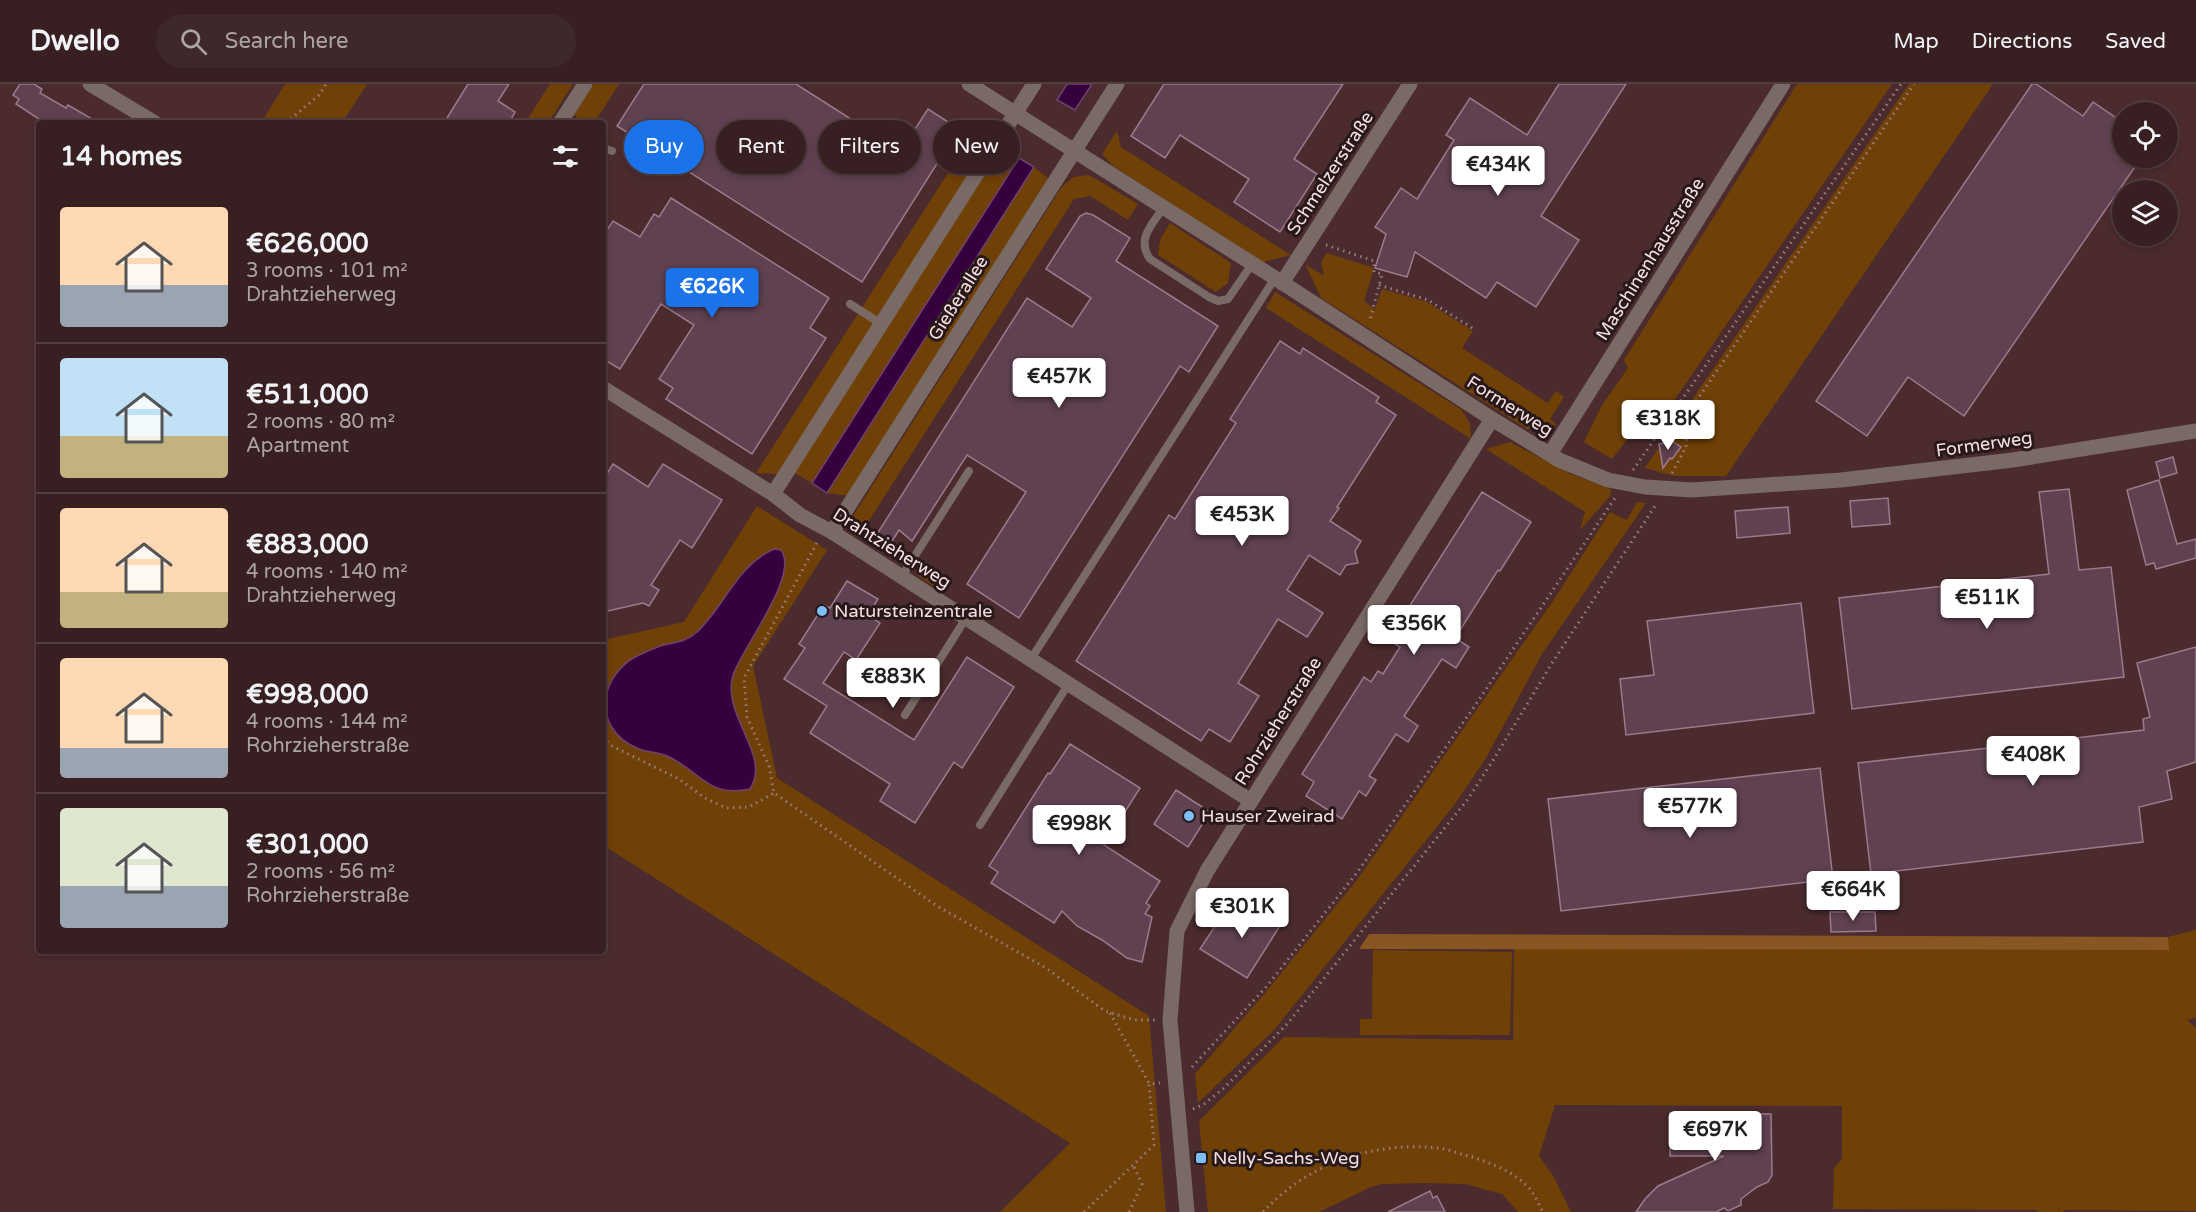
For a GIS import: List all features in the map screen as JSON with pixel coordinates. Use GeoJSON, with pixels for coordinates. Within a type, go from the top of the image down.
{"type":"FeatureCollection","features":[{"type":"Feature","properties":{"kind":"street"},"geometry":{"type":"LineString","coordinates":[[90,84],[150,120]]}},
{"type":"Feature","properties":{"kind":"street"},"geometry":{"type":"LineString","coordinates":[[562,120],[585,84]]}},
{"type":"Feature","properties":{"kind":"street","name":"Formerweg"},"geometry":{"type":"LineString","coordinates":[[969,84],[1492,419],[1583,471],[1624,483],[1666,489],[1744,487],[1904,474],[2112,446],[2196,431]]}},
{"type":"Feature","properties":{"kind":"street"},"geometry":{"type":"LineString","coordinates":[[772,494],[1034,84]]}},
{"type":"Feature","properties":{"kind":"street","name":"Gießerallee"},"geometry":{"type":"LineString","coordinates":[[832,532],[1117,84]]}},
{"type":"Feature","properties":{"kind":"street","name":"Schmelzerstraße"},"geometry":{"type":"LineString","coordinates":[[1278,280],[1311,240],[1410,84]]}},
{"type":"Feature","properties":{"kind":"street","name":"Maschinenhausstraße"},"geometry":{"type":"LineString","coordinates":[[1550,454],[1783,84]]}},
{"type":"Feature","properties":{"kind":"street","name":"Drahtzieherweg"},"geometry":{"type":"LineString","coordinates":[[606,390],[772,494],[800,515],[832,532],[902,576],[1251,801]]}},
{"type":"Feature","properties":{"kind":"street","name":"Rohrzieherstraße"},"geometry":{"type":"LineString","coordinates":[[1187,1212],[1170,1020],[1178,931],[1207,871],[1492,419]]}},
{"type":"Feature","properties":{"kind":"lane"},"geometry":{"type":"LineString","coordinates":[[606,149],[612,151]]}},
{"type":"Feature","properties":{"kind":"lane"},"geometry":{"type":"LineString","coordinates":[[1163,208],[1146,236],[1144,250],[1156,263],[1209,297],[1218,301],[1228,299],[1252,264]]}},
{"type":"Feature","properties":{"kind":"lane"},"geometry":{"type":"LineString","coordinates":[[1031,659],[1278,280]]}},
{"type":"Feature","properties":{"kind":"lane"},"geometry":{"type":"LineString","coordinates":[[850,304],[880,323]]}},
{"type":"Feature","properties":{"kind":"lane"},"geometry":{"type":"LineString","coordinates":[[902,576],[969,471]]}},
{"type":"Feature","properties":{"kind":"lane"},"geometry":{"type":"LineString","coordinates":[[905,715],[966,618]]}},
{"type":"Feature","properties":{"kind":"lane"},"geometry":{"type":"LineString","coordinates":[[980,825],[1069,684]]}},
{"type":"Feature","properties":{"kind":"path"},"geometry":{"type":"LineString","coordinates":[[290,120],[320,95],[326,84]]}},
{"type":"Feature","properties":{"kind":"path"},"geometry":{"type":"LineString","coordinates":[[1149,1084],[1175,1081],[1199,1060],[1267,986],[1359,870],[1472,710],[1624,483],[1901,84]]}},
{"type":"Feature","properties":{"kind":"path"},"geometry":{"type":"LineString","coordinates":[[1178,1113],[1204,1104],[1214,1097],[1270,1043],[1316,990],[1485,774],[1540,682],[1666,489],[1686,447],[1688,413],[1914,84]]}},
{"type":"Feature","properties":{"kind":"path"},"geometry":{"type":"LineString","coordinates":[[1311,240],[1374,261],[1374,272],[1382,274],[1371,310],[1368,339]]}},
{"type":"Feature","properties":{"kind":"path"},"geometry":{"type":"LineString","coordinates":[[1378,285],[1428,300],[1474,329]]}},
{"type":"Feature","properties":{"kind":"path"},"geometry":{"type":"LineString","coordinates":[[832,532],[818,540],[744,678],[747,717],[769,766],[774,793],[937,906],[1046,968],[1110,1013],[1149,1084],[1155,1145],[1084,1212]]}},
{"type":"Feature","properties":{"kind":"path"},"geometry":{"type":"LineString","coordinates":[[606,740],[610,745],[679,779],[705,798],[726,808],[749,807],[774,793]]}},
{"type":"Feature","properties":{"kind":"path"},"geometry":{"type":"LineString","coordinates":[[1106,1011],[1134,1020],[1170,1020]]}},
{"type":"Feature","properties":{"kind":"path"},"geometry":{"type":"LineString","coordinates":[[1263,1212],[1280,1193],[1305,1176],[1347,1157],[1394,1147],[1439,1148],[1497,1165],[1528,1188],[1543,1212]]}},
{"type":"Feature","properties":{"kind":"path"},"geometry":{"type":"LineString","coordinates":[[1129,1212],[1142,1185],[1133,1165]]}},
{"type":"Feature","properties":{"kind":"shaded area"},"geometry":{"type":"Polygon","coordinates":[[[285,84],[367,84],[344,120],[263,120],[285,84]]]}},
{"type":"Feature","properties":{"kind":"shaded area"},"geometry":{"type":"Polygon","coordinates":[[[550,84],[573,84],[550,120],[527,120],[550,84]]]}},
{"type":"Feature","properties":{"kind":"shaded area"},"geometry":{"type":"Polygon","coordinates":[[[594,84],[619,84],[596,120],[581,120],[574,115],[594,84]]]}},
{"type":"Feature","properties":{"kind":"shaded area"},"geometry":{"type":"Polygon","coordinates":[[[1067,84],[1092,84],[1075,110],[1057,100],[1067,84]]]}},
{"type":"Feature","properties":{"kind":"shaded area"},"geometry":{"type":"Polygon","coordinates":[[[1797,84],[1892,84],[1649,437],[1635,429],[1612,459],[1584,442],[1602,405],[1628,368],[1624,360],[1797,84]]]}},
{"type":"Feature","properties":{"kind":"shaded area"},"geometry":{"type":"Polygon","coordinates":[[[1909,84],[1993,84],[1726,476],[1674,476],[1645,468],[1909,84]]]}},
{"type":"Feature","properties":{"kind":"shaded area"},"geometry":{"type":"Polygon","coordinates":[[[1117,131],[1121,147],[1291,255],[1263,262],[1113,166],[1102,154],[1117,131]]]}},
{"type":"Feature","properties":{"kind":"shaded area"},"geometry":{"type":"Polygon","coordinates":[[[1020,159],[1034,167],[827,493],[812,483],[1009,174],[1020,174],[1020,159]]]}},
{"type":"Feature","properties":{"kind":"shaded area"},"geometry":{"type":"Polygon","coordinates":[[[1034,167],[1049,179],[850,496],[827,493],[1034,167]]]}},
{"type":"Feature","properties":{"kind":"shaded area"},"geometry":{"type":"Polygon","coordinates":[[[947,174],[969,174],[777,474],[756,473],[947,174]]]}},
{"type":"Feature","properties":{"kind":"shaded area"},"geometry":{"type":"Polygon","coordinates":[[[982,174],[1009,174],[812,483],[793,472],[982,174]]]}},
{"type":"Feature","properties":{"kind":"shaded area"},"geometry":{"type":"Polygon","coordinates":[[[1089,175],[1138,204],[1128,220],[1090,196],[1074,199],[858,538],[849,532],[848,524],[1061,188],[1073,177],[1089,175]]]}},
{"type":"Feature","properties":{"kind":"shaded area"},"geometry":{"type":"Polygon","coordinates":[[[1170,223],[1231,263],[1228,283],[1216,292],[1158,255],[1160,240],[1170,223]]]}},
{"type":"Feature","properties":{"kind":"shaded area"},"geometry":{"type":"Polygon","coordinates":[[[1327,253],[1374,268],[1364,301],[1375,309],[1382,289],[1427,302],[1473,331],[1462,348],[1548,403],[1556,391],[1564,397],[1550,419],[1557,425],[1527,429],[1321,298],[1305,264],[1324,276],[1321,262],[1327,253]]]}},
{"type":"Feature","properties":{"kind":"shaded area"},"geometry":{"type":"Polygon","coordinates":[[[1275,292],[1462,410],[1470,424],[1471,439],[1266,308],[1275,292]]]}},
{"type":"Feature","properties":{"kind":"shaded area"},"geometry":{"type":"Polygon","coordinates":[[[1510,442],[1571,474],[1611,489],[1610,496],[1580,530],[1585,512],[1486,449],[1510,442]]]}},
{"type":"Feature","properties":{"kind":"shaded area"},"geometry":{"type":"Polygon","coordinates":[[[1637,502],[1646,503],[1542,654],[1486,758],[1455,804],[1274,1030],[1198,1103],[1195,1074],[1265,993],[1357,880],[1555,598],[1610,512],[1627,520],[1637,502]]]}},
{"type":"Feature","properties":{"kind":"shaded area"},"geometry":{"type":"Polygon","coordinates":[[[757,506],[827,550],[753,666],[777,778],[1149,1016],[1166,1212],[1000,1212],[1070,1143],[606,847],[606,639],[684,622],[757,506]]]}},
{"type":"Feature","properties":{"kind":"shaded area"},"geometry":{"type":"Polygon","coordinates":[[[774,549],[781,550],[785,561],[783,576],[768,612],[738,663],[733,675],[731,690],[734,705],[755,763],[755,776],[750,789],[725,790],[706,782],[669,757],[639,749],[623,740],[616,734],[608,719],[606,696],[611,682],[630,660],[657,647],[686,639],[697,632],[707,622],[740,576],[761,556],[774,549]]]}},
{"type":"Feature","properties":{"kind":"shaded area"},"geometry":{"type":"Polygon","coordinates":[[[921,561],[947,579],[939,590],[918,576],[916,572],[921,561]]]}},
{"type":"Feature","properties":{"kind":"shaded area"},"geometry":{"type":"Polygon","coordinates":[[[2196,930],[2196,1018],[2187,1020],[2196,1028],[2196,1211],[2064,1210],[2063,1212],[2038,1212],[2037,1210],[1833,1209],[1834,1168],[1842,1159],[1842,1106],[1555,1105],[1539,1156],[1554,1177],[1571,1212],[1518,1212],[1502,1194],[1465,1184],[1424,1183],[1382,1184],[1371,1187],[1319,1212],[1208,1212],[1199,1121],[1284,1037],[1513,1040],[1514,948],[2168,950],[2168,937],[2196,930]]]}},
{"type":"Feature","properties":{"kind":"shaded area"},"geometry":{"type":"Polygon","coordinates":[[[1369,934],[2168,937],[2169,950],[1359,949],[1369,934]]]}},
{"type":"Feature","properties":{"kind":"shaded area"},"geometry":{"type":"Polygon","coordinates":[[[1373,950],[1512,952],[1510,1035],[1360,1035],[1360,1019],[1372,1019],[1373,950]]]}},
{"type":"Feature","properties":{"kind":"building"},"geometry":{"type":"Polygon","coordinates":[[[20,84],[34,84],[42,89],[40,93],[66,108],[68,105],[94,120],[38,120],[16,104],[19,99],[13,95],[20,84]]]}},
{"type":"Feature","properties":{"kind":"building"},"geometry":{"type":"Polygon","coordinates":[[[468,84],[509,84],[498,101],[515,112],[511,120],[450,120],[447,118],[468,84]]]}},
{"type":"Feature","properties":{"kind":"building"},"geometry":{"type":"Polygon","coordinates":[[[644,84],[796,84],[852,120],[818,120],[818,174],[921,174],[921,120],[928,109],[945,120],[933,120],[933,170],[862,282],[692,174],[704,174],[704,120],[624,120],[624,130],[617,126],[644,84]]]}},
{"type":"Feature","properties":{"kind":"building"},"geometry":{"type":"Polygon","coordinates":[[[1164,84],[1343,84],[1294,159],[1317,174],[1280,232],[1234,202],[1249,179],[1180,135],[1165,158],[1131,136],[1164,84]]]}},
{"type":"Feature","properties":{"kind":"building"},"geometry":{"type":"Polygon","coordinates":[[[1559,84],[1626,84],[1541,216],[1579,240],[1536,307],[1497,282],[1486,298],[1415,252],[1407,277],[1375,268],[1386,234],[1375,227],[1401,188],[1417,199],[1454,140],[1446,135],[1470,98],[1527,135],[1559,84]]]}},
{"type":"Feature","properties":{"kind":"building"},"geometry":{"type":"Polygon","coordinates":[[[2032,84],[2036,84],[2083,116],[2093,102],[2112,115],[2112,168],[2134,168],[2126,180],[2112,180],[2112,200],[1964,416],[1908,377],[1867,436],[1816,401],[2032,84]]]}},
{"type":"Feature","properties":{"kind":"building"},"geometry":{"type":"Polygon","coordinates":[[[671,198],[829,298],[810,328],[826,338],[752,454],[666,399],[673,388],[659,379],[694,325],[661,304],[620,369],[606,361],[606,232],[613,221],[640,237],[654,214],[659,217],[671,198]]]}},
{"type":"Feature","properties":{"kind":"building"},"geometry":{"type":"Polygon","coordinates":[[[1086,213],[1130,238],[1116,261],[1218,326],[1189,372],[1180,366],[1019,618],[967,584],[1026,492],[967,455],[912,541],[899,530],[891,543],[877,534],[1027,298],[1072,327],[1091,298],[1046,269],[1080,216],[1086,213]]]}},
{"type":"Feature","properties":{"kind":"building"},"geometry":{"type":"Polygon","coordinates":[[[1280,341],[1300,354],[1303,348],[1379,397],[1376,402],[1396,415],[1330,521],[1361,541],[1355,551],[1358,563],[1346,565],[1340,575],[1309,555],[1287,590],[1323,613],[1307,637],[1278,619],[1238,683],[1259,696],[1230,742],[1209,729],[1201,741],[1076,661],[1169,515],[1175,519],[1236,423],[1230,419],[1280,341]]]}},
{"type":"Feature","properties":{"kind":"building"},"geometry":{"type":"Polygon","coordinates":[[[1672,441],[1681,447],[1663,468],[1659,444],[1672,441]]]}},
{"type":"Feature","properties":{"kind":"building"},"geometry":{"type":"Polygon","coordinates":[[[2173,457],[2177,473],[2160,478],[2156,462],[2173,457]]]}},
{"type":"Feature","properties":{"kind":"building"},"geometry":{"type":"Polygon","coordinates":[[[613,464],[648,487],[663,464],[722,500],[692,548],[680,540],[651,585],[659,590],[649,606],[643,603],[606,611],[606,475],[613,464]]]}},
{"type":"Feature","properties":{"kind":"building"},"geometry":{"type":"Polygon","coordinates":[[[2159,480],[2177,544],[2196,539],[2196,558],[2156,569],[2154,563],[2146,565],[2127,490],[2159,480]]]}},
{"type":"Feature","properties":{"kind":"building"},"geometry":{"type":"Polygon","coordinates":[[[2069,489],[2079,570],[2111,567],[2124,677],[1852,709],[1839,598],[2049,574],[2039,492],[2069,489]]]}},
{"type":"Feature","properties":{"kind":"building"},"geometry":{"type":"Polygon","coordinates":[[[1482,492],[1531,522],[1455,638],[1469,647],[1456,668],[1442,659],[1404,716],[1418,726],[1408,742],[1396,734],[1369,776],[1376,780],[1366,796],[1359,791],[1342,819],[1306,796],[1314,782],[1302,774],[1364,677],[1371,682],[1378,671],[1383,674],[1400,647],[1388,640],[1482,492]]]}},
{"type":"Feature","properties":{"kind":"building"},"geometry":{"type":"Polygon","coordinates":[[[1888,498],[1890,524],[1852,527],[1850,501],[1888,498]]]}},
{"type":"Feature","properties":{"kind":"building"},"geometry":{"type":"Polygon","coordinates":[[[1788,507],[1790,533],[1737,538],[1735,511],[1788,507]]]}},
{"type":"Feature","properties":{"kind":"building"},"geometry":{"type":"Polygon","coordinates":[[[847,581],[878,599],[868,615],[880,623],[856,660],[844,652],[823,683],[914,740],[967,657],[1014,687],[962,768],[954,762],[915,823],[880,801],[890,784],[810,733],[827,706],[784,679],[805,648],[799,644],[824,605],[830,608],[847,581]]]}},
{"type":"Feature","properties":{"kind":"building"},"geometry":{"type":"Polygon","coordinates":[[[1801,603],[1814,713],[1626,735],[1620,679],[1654,675],[1647,621],[1801,603]]]}},
{"type":"Feature","properties":{"kind":"building"},"geometry":{"type":"Polygon","coordinates":[[[2196,647],[2196,762],[2167,771],[2172,799],[2139,807],[2143,842],[1871,874],[1858,763],[2144,730],[2143,719],[2150,717],[2137,663],[2196,647]]]}},
{"type":"Feature","properties":{"kind":"building"},"geometry":{"type":"Polygon","coordinates":[[[1070,744],[1140,788],[1104,845],[1160,881],[1146,903],[1150,906],[1145,914],[1152,917],[1142,962],[1127,958],[1077,926],[1062,911],[1054,923],[991,883],[998,872],[989,866],[1048,773],[1050,774],[1070,744]]]}},
{"type":"Feature","properties":{"kind":"building"},"geometry":{"type":"Polygon","coordinates":[[[1820,768],[1833,879],[1561,911],[1548,799],[1820,768]]]}},
{"type":"Feature","properties":{"kind":"building"},"geometry":{"type":"Polygon","coordinates":[[[1176,790],[1210,812],[1188,847],[1154,824],[1176,790]]]}},
{"type":"Feature","properties":{"kind":"building"},"geometry":{"type":"Polygon","coordinates":[[[1250,903],[1257,907],[1259,904],[1267,914],[1270,911],[1281,924],[1247,978],[1200,949],[1223,914],[1237,923],[1250,903]]]}},
{"type":"Feature","properties":{"kind":"building"},"geometry":{"type":"Polygon","coordinates":[[[1830,912],[1875,912],[1876,931],[1831,932],[1830,912]]]}},
{"type":"Feature","properties":{"kind":"building"},"geometry":{"type":"Polygon","coordinates":[[[1670,1113],[1771,1114],[1772,1175],[1768,1182],[1741,1199],[1741,1205],[1728,1211],[1724,1208],[1716,1212],[1636,1212],[1658,1186],[1724,1156],[1670,1156],[1670,1113]]]}},
{"type":"Feature","properties":{"kind":"building"},"geometry":{"type":"Polygon","coordinates":[[[1430,1191],[1433,1198],[1437,1196],[1445,1212],[1388,1212],[1430,1191]]]}},
{"type":"Feature","properties":{"kind":"place","name":"Natursteinzentrale"},"geometry":{"type":"Point","coordinates":[822,611]}},
{"type":"Feature","properties":{"kind":"place","name":"Hauser Zweirad"},"geometry":{"type":"Point","coordinates":[1189,816]}},
{"type":"Feature","properties":{"kind":"place","name":"Nelly-Sachs-Weg"},"geometry":{"type":"Point","coordinates":[1201,1158]}}]}
